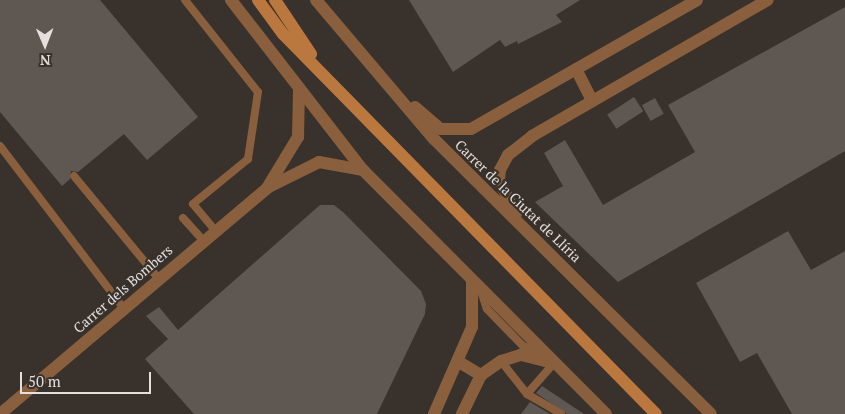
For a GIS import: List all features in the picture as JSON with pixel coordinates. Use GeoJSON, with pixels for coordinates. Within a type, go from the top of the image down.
{"type":"FeatureCollection","features":[{"type":"Feature","properties":{"kind":"street"},"geometry":{"type":"LineString","coordinates":[[231,0],[299,91],[363,170],[603,414]]}},
{"type":"Feature","properties":{"kind":"street"},"geometry":{"type":"LineString","coordinates":[[258,0],[283,34],[656,414]]}},
{"type":"Feature","properties":{"kind":"street"},"geometry":{"type":"LineString","coordinates":[[275,0],[338,90]]}},
{"type":"Feature","properties":{"kind":"street","name":"Carrer de la Ciutat de Llíria"},"geometry":{"type":"LineString","coordinates":[[316,0],[434,139],[526,228],[711,414]]}},
{"type":"Feature","properties":{"kind":"street"},"geometry":{"type":"LineString","coordinates":[[384,81],[440,129],[455,132],[471,129],[697,0]]}},
{"type":"Feature","properties":{"kind":"street"},"geometry":{"type":"LineString","coordinates":[[526,228],[502,192],[500,170],[508,155],[532,136],[592,100],[768,0]]}},
{"type":"Feature","properties":{"kind":"street"},"geometry":{"type":"LineString","coordinates":[[576,69],[592,100]]}},
{"type":"Feature","properties":{"kind":"street","name":"Carrer dels Bombers"},"geometry":{"type":"LineString","coordinates":[[267,188],[298,137],[299,91]]}},
{"type":"Feature","properties":{"kind":"street","name":"Carrer dels Bombers"},"geometry":{"type":"LineString","coordinates":[[0,414],[203,240],[267,188],[319,162],[363,170]]}},
{"type":"Feature","properties":{"kind":"street"},"geometry":{"type":"LineString","coordinates":[[434,414],[459,362],[472,327],[476,285]]}},
{"type":"Feature","properties":{"kind":"street"},"geometry":{"type":"LineString","coordinates":[[462,414],[481,375],[501,361],[521,356],[550,358]]}},
{"type":"Feature","properties":{"kind":"street"},"geometry":{"type":"LineString","coordinates":[[459,362],[481,375]]}},
{"type":"Feature","properties":{"kind":"lane"},"geometry":{"type":"LineString","coordinates":[[185,0],[258,92],[248,159],[193,204],[215,230]]}},
{"type":"Feature","properties":{"kind":"lane"},"geometry":{"type":"LineString","coordinates":[[0,146],[124,309]]}},
{"type":"Feature","properties":{"kind":"lane"},"geometry":{"type":"LineString","coordinates":[[74,176],[159,278]]}},
{"type":"Feature","properties":{"kind":"lane"},"geometry":{"type":"LineString","coordinates":[[183,218],[203,240]]}},
{"type":"Feature","properties":{"kind":"lane"},"geometry":{"type":"LineString","coordinates":[[527,394],[550,358]]}},
{"type":"Feature","properties":{"kind":"lane"},"geometry":{"type":"LineString","coordinates":[[501,361],[527,394],[561,414]]}},
{"type":"Feature","properties":{"kind":"building"},"geometry":{"type":"Polygon","coordinates":[[[0,0],[100,0],[198,117],[147,160],[124,134],[78,172],[71,171],[70,179],[62,186],[0,112],[0,0]]]}},
{"type":"Feature","properties":{"kind":"building"},"geometry":{"type":"Polygon","coordinates":[[[409,0],[580,0],[556,15],[562,22],[518,44],[517,41],[505,47],[500,40],[453,72],[409,0]]]}},
{"type":"Feature","properties":{"kind":"building"},"geometry":{"type":"Polygon","coordinates":[[[845,7],[845,151],[618,282],[535,202],[563,186],[544,153],[565,140],[603,205],[695,152],[668,105],[845,7]]]}},
{"type":"Feature","properties":{"kind":"building"},"geometry":{"type":"Polygon","coordinates":[[[634,97],[643,111],[616,129],[607,114],[634,97]]]}},
{"type":"Feature","properties":{"kind":"building"},"geometry":{"type":"Polygon","coordinates":[[[655,98],[664,114],[651,121],[642,105],[655,98]]]}},
{"type":"Feature","properties":{"kind":"building"},"geometry":{"type":"Polygon","coordinates":[[[320,205],[334,205],[343,212],[421,291],[426,304],[425,314],[377,414],[194,414],[145,359],[168,339],[146,316],[159,307],[178,330],[320,205]]]}},
{"type":"Feature","properties":{"kind":"building"},"geometry":{"type":"Polygon","coordinates":[[[788,231],[811,270],[845,251],[845,414],[792,414],[757,353],[740,362],[696,283],[788,231]]]}},
{"type":"Feature","properties":{"kind":"building"},"geometry":{"type":"Polygon","coordinates":[[[542,386],[584,414],[567,414],[536,393],[542,386]]]}},
{"type":"Feature","properties":{"kind":"building"},"geometry":{"type":"Polygon","coordinates":[[[530,402],[550,414],[521,414],[530,402]]]}}]}
